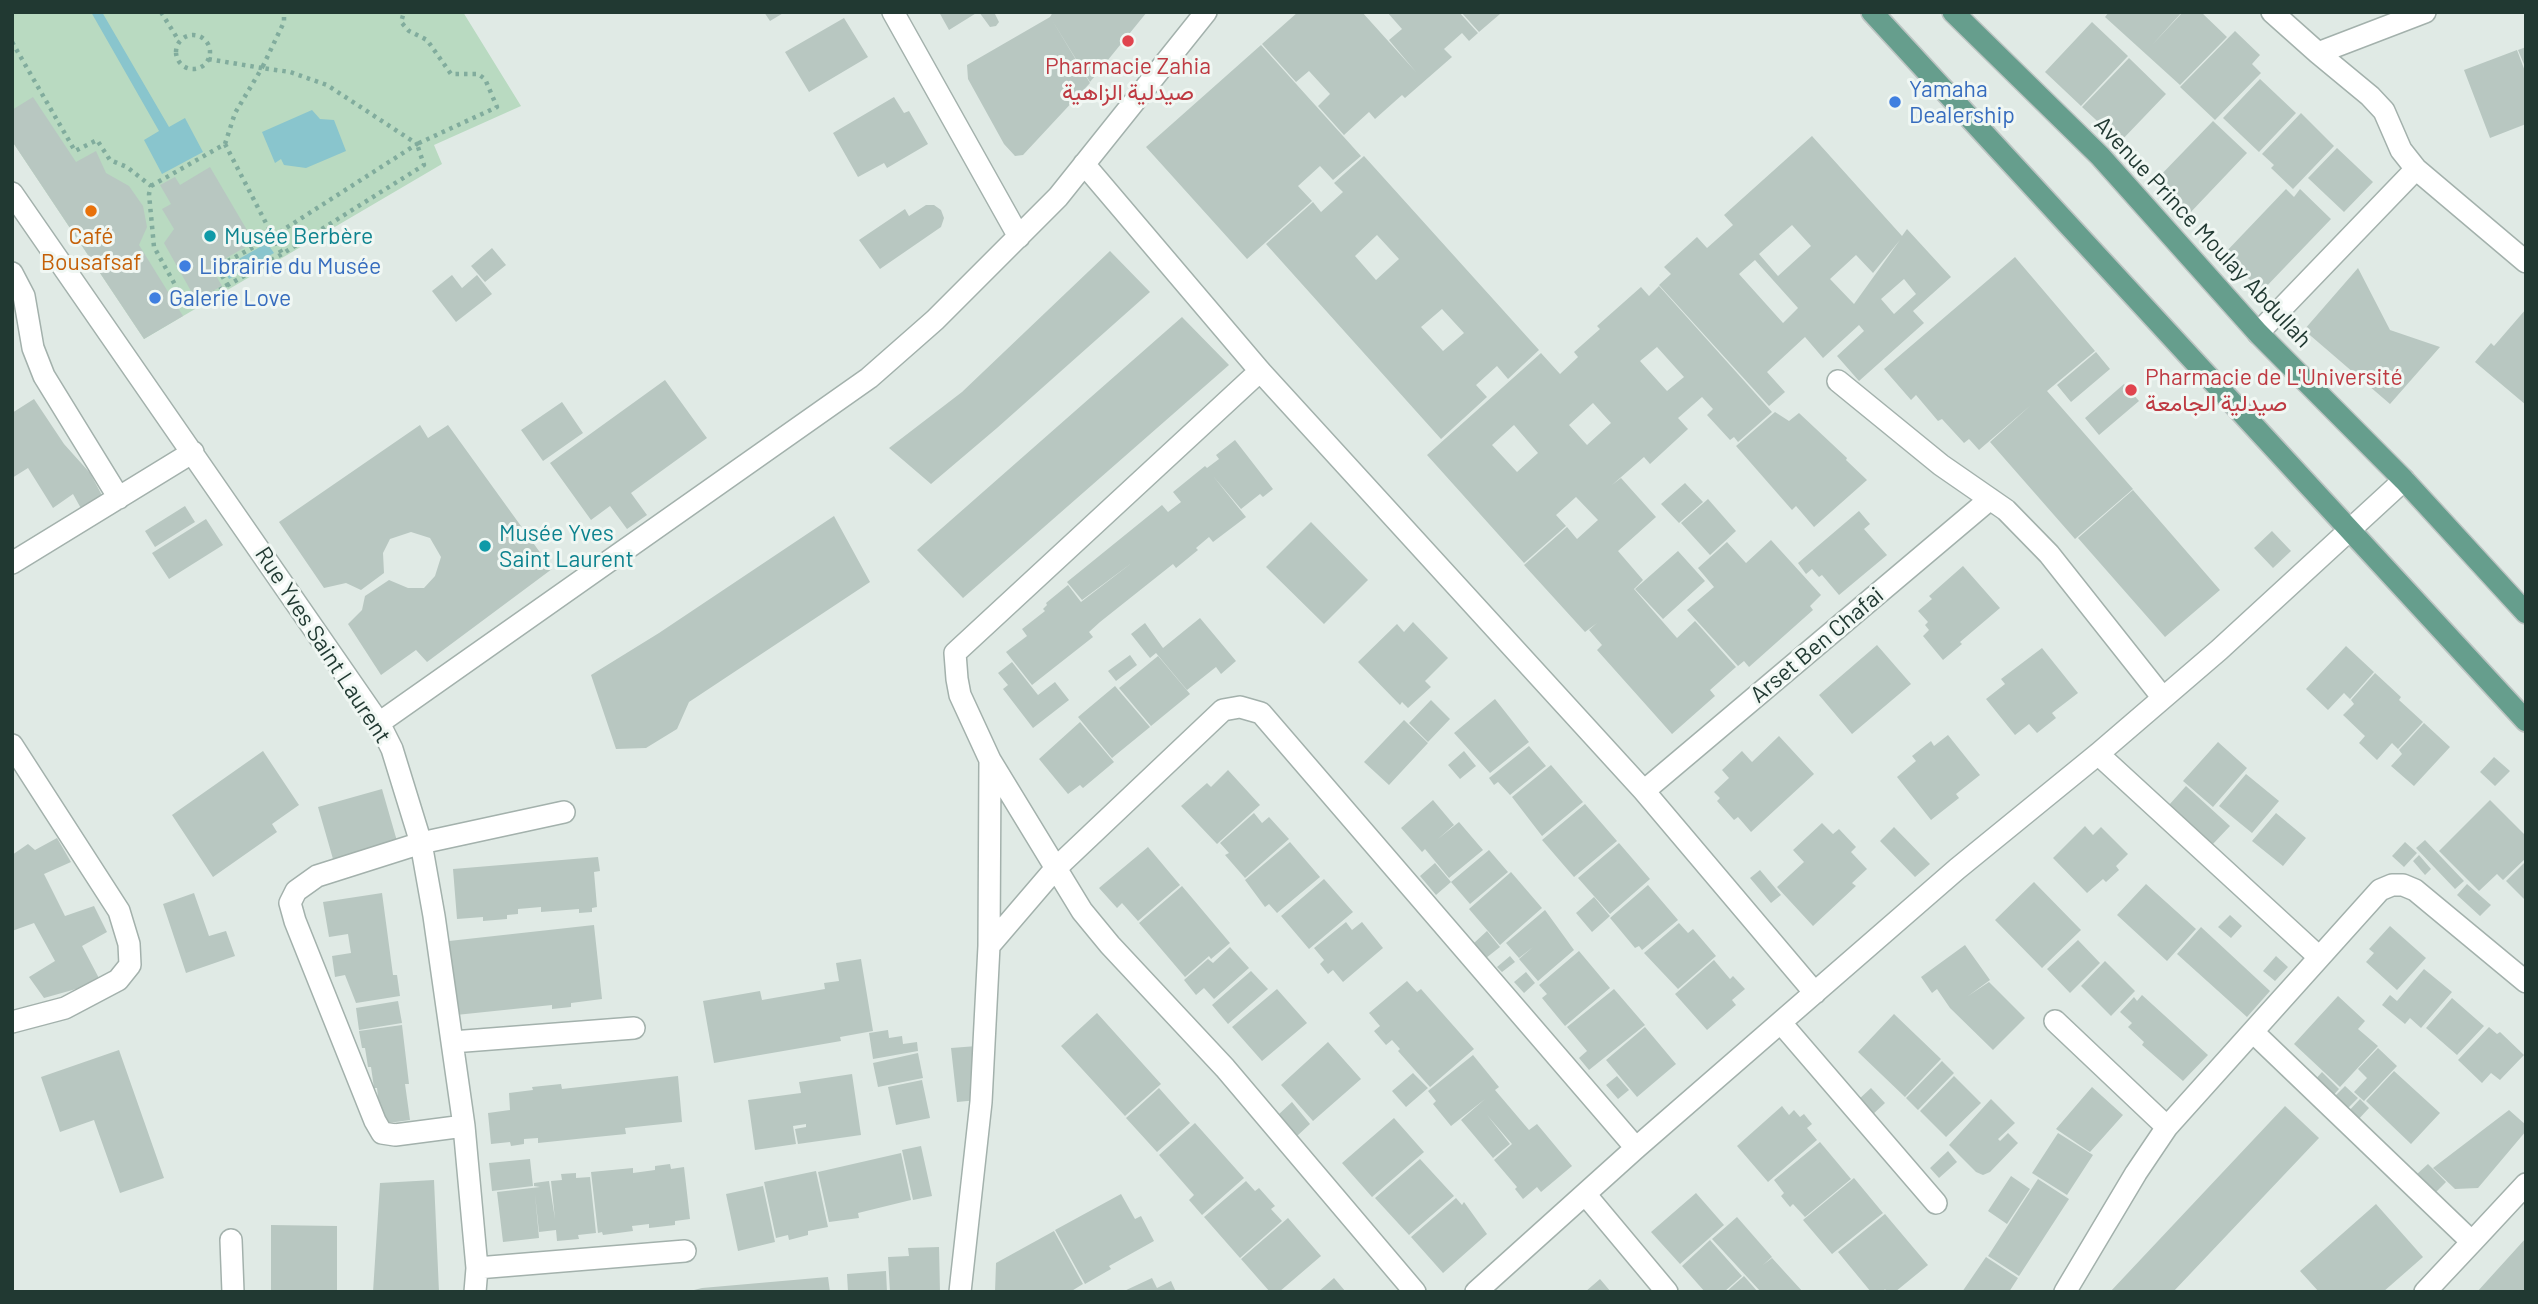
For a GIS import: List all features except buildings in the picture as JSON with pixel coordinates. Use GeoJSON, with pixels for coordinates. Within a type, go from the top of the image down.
{"type":"FeatureCollection","features":[{"type":"Feature","properties":{"kind":"main road"},"geometry":{"type":"LineString","coordinates":[[1872,12],[2526,721]]}},
{"type":"Feature","properties":{"kind":"main road","name":"Avenue Prince Moulay Abdullah"},"geometry":{"type":"LineString","coordinates":[[1953,12],[2100,156],[2258,333],[2404,480],[2526,613]]}},
{"type":"Feature","properties":{"kind":"street"},"geometry":{"type":"LineString","coordinates":[[893,12],[1019,237]]}},
{"type":"Feature","properties":{"kind":"street"},"geometry":{"type":"LineString","coordinates":[[379,723],[869,378],[935,320],[1058,197],[1206,12]]}},
{"type":"Feature","properties":{"kind":"street"},"geometry":{"type":"LineString","coordinates":[[2272,12],[2384,111],[2401,150],[2416,169],[2526,262]]}},
{"type":"Feature","properties":{"kind":"street"},"geometry":{"type":"LineString","coordinates":[[2318,53],[2425,12]]}},
{"type":"Feature","properties":{"kind":"street"},"geometry":{"type":"LineString","coordinates":[[1084,164],[1260,371],[1644,791],[1815,993]]}},
{"type":"Feature","properties":{"kind":"street"},"geometry":{"type":"LineString","coordinates":[[2258,333],[2416,169]]}},
{"type":"Feature","properties":{"kind":"street","name":"Rue Yves Saint Laurent"},"geometry":{"type":"LineString","coordinates":[[12,193],[379,723],[392,749],[421,843],[452,1042],[464,1126],[477,1268],[475,1292]]}},
{"type":"Feature","properties":{"kind":"street"},"geometry":{"type":"LineString","coordinates":[[12,272],[24,296],[33,348],[44,376],[119,498]]}},
{"type":"Feature","properties":{"kind":"street"},"geometry":{"type":"LineString","coordinates":[[1260,371],[955,653],[957,679],[960,695],[990,760],[1082,911],[1110,945],[1208,1049],[1415,1292]]}},
{"type":"Feature","properties":{"kind":"street"},"geometry":{"type":"LineString","coordinates":[[1838,381],[1941,465],[2006,510],[2049,554],[2163,698]]}},
{"type":"Feature","properties":{"kind":"street"},"geometry":{"type":"LineString","coordinates":[[12,564],[193,452]]}},
{"type":"Feature","properties":{"kind":"street"},"geometry":{"type":"LineString","coordinates":[[1476,1292],[1636,1148],[1957,870],[2163,698],[2404,480]]}},
{"type":"Feature","properties":{"kind":"street","name":"Arset Ben Chafai"},"geometry":{"type":"LineString","coordinates":[[1644,791],[1990,499]]}},
{"type":"Feature","properties":{"kind":"street"},"geometry":{"type":"LineString","coordinates":[[989,946],[1055,869],[1223,710],[1240,707],[1261,713],[1636,1148]]}},
{"type":"Feature","properties":{"kind":"street"},"geometry":{"type":"LineString","coordinates":[[12,745],[119,911],[130,944],[130,965],[118,980],[65,1008],[12,1022]]}},
{"type":"Feature","properties":{"kind":"street"},"geometry":{"type":"LineString","coordinates":[[2098,754],[2319,957]]}},
{"type":"Feature","properties":{"kind":"street"},"geometry":{"type":"LineString","coordinates":[[960,1292],[981,1102],[989,946],[990,760]]}},
{"type":"Feature","properties":{"kind":"street"},"geometry":{"type":"LineString","coordinates":[[464,1126],[395,1135],[382,1133],[350,1059],[290,903],[296,891],[317,876],[421,843],[564,812]]}},
{"type":"Feature","properties":{"kind":"street"},"geometry":{"type":"LineString","coordinates":[[2065,1292],[2136,1173],[2167,1127],[2380,890],[2392,885],[2403,885],[2415,890],[2526,982]]}},
{"type":"Feature","properties":{"kind":"street"},"geometry":{"type":"LineString","coordinates":[[2056,1021],[2167,1127]]}},
{"type":"Feature","properties":{"kind":"street"},"geometry":{"type":"LineString","coordinates":[[1781,1023],[1936,1203]]}},
{"type":"Feature","properties":{"kind":"street"},"geometry":{"type":"LineString","coordinates":[[452,1042],[634,1028]]}},
{"type":"Feature","properties":{"kind":"street"},"geometry":{"type":"LineString","coordinates":[[2253,1032],[2472,1242]]}},
{"type":"Feature","properties":{"kind":"street"},"geometry":{"type":"LineString","coordinates":[[2425,1292],[2526,1184]]}},
{"type":"Feature","properties":{"kind":"street"},"geometry":{"type":"LineString","coordinates":[[1585,1194],[1667,1292]]}},
{"type":"Feature","properties":{"kind":"street"},"geometry":{"type":"LineString","coordinates":[[231,1240],[233,1292]]}},
{"type":"Feature","properties":{"kind":"street"},"geometry":{"type":"LineString","coordinates":[[477,1268],[685,1251]]}},
{"type":"Feature","properties":{"kind":"path"},"geometry":{"type":"LineString","coordinates":[[161,12],[179,41]]}},
{"type":"Feature","properties":{"kind":"path"},"geometry":{"type":"LineString","coordinates":[[208,59],[262,68],[290,72],[327,85],[417,144],[425,165],[282,254],[188,308],[155,247],[149,194],[151,186],[225,144],[235,113],[262,68],[284,22],[284,12]]}},
{"type":"Feature","properties":{"kind":"path"},"geometry":{"type":"LineString","coordinates":[[228,286],[218,267],[272,237],[417,144],[497,107],[485,79],[478,74],[451,74],[427,40],[410,31],[401,22],[404,12]]}},
{"type":"Feature","properties":{"kind":"path"},"geometry":{"type":"LineString","coordinates":[[189,35],[202,37],[210,50],[208,59],[194,69],[183,66],[175,53],[179,41],[189,35]]}},
{"type":"Feature","properties":{"kind":"path"},"geometry":{"type":"LineString","coordinates":[[12,42],[75,151],[97,140],[110,160],[127,167],[151,186]]}},
{"type":"Feature","properties":{"kind":"path"},"geometry":{"type":"LineString","coordinates":[[225,144],[282,254]]}},
{"type":"Feature","properties":{"kind":"green space"},"geometry":{"type":"Polygon","coordinates":[[[12,12],[463,12],[521,106],[434,145],[442,164],[144,339],[12,141],[12,12]]]}},
{"type":"Feature","properties":{"kind":"water"},"geometry":{"type":"Polygon","coordinates":[[[91,12],[102,12],[169,127],[185,118],[203,152],[162,174],[144,140],[159,131],[91,12]]]}},
{"type":"Feature","properties":{"kind":"water"},"geometry":{"type":"Polygon","coordinates":[[[312,110],[320,119],[334,120],[346,151],[306,168],[284,165],[281,159],[275,163],[262,132],[312,110]]]}},
{"type":"Feature","properties":{"kind":"water"},"geometry":{"type":"Polygon","coordinates":[[[267,243],[274,253],[229,279],[223,268],[267,243]]]}},
{"type":"Feature","properties":{"kind":"place","name":"Pharmacie Zahia صيدلية الزاهية"},"geometry":{"type":"Point","coordinates":[1128,41]}},
{"type":"Feature","properties":{"kind":"place","name":"Yamaha Dealership"},"geometry":{"type":"Point","coordinates":[1895,102]}},
{"type":"Feature","properties":{"kind":"place","name":"Café Bousafsaf"},"geometry":{"type":"Point","coordinates":[91,211]}},
{"type":"Feature","properties":{"kind":"place","name":"Musée Berbère"},"geometry":{"type":"Point","coordinates":[210,236]}},
{"type":"Feature","properties":{"kind":"place","name":"Librairie du Musée"},"geometry":{"type":"Point","coordinates":[185,266]}},
{"type":"Feature","properties":{"kind":"place","name":"Galerie Love"},"geometry":{"type":"Point","coordinates":[155,298]}},
{"type":"Feature","properties":{"kind":"place","name":"Pharmacie de L'Université صيدلية الجامعة"},"geometry":{"type":"Point","coordinates":[2131,390]}},
{"type":"Feature","properties":{"kind":"place","name":"Musée Yves Saint Laurent"},"geometry":{"type":"Point","coordinates":[485,546]}}]}
